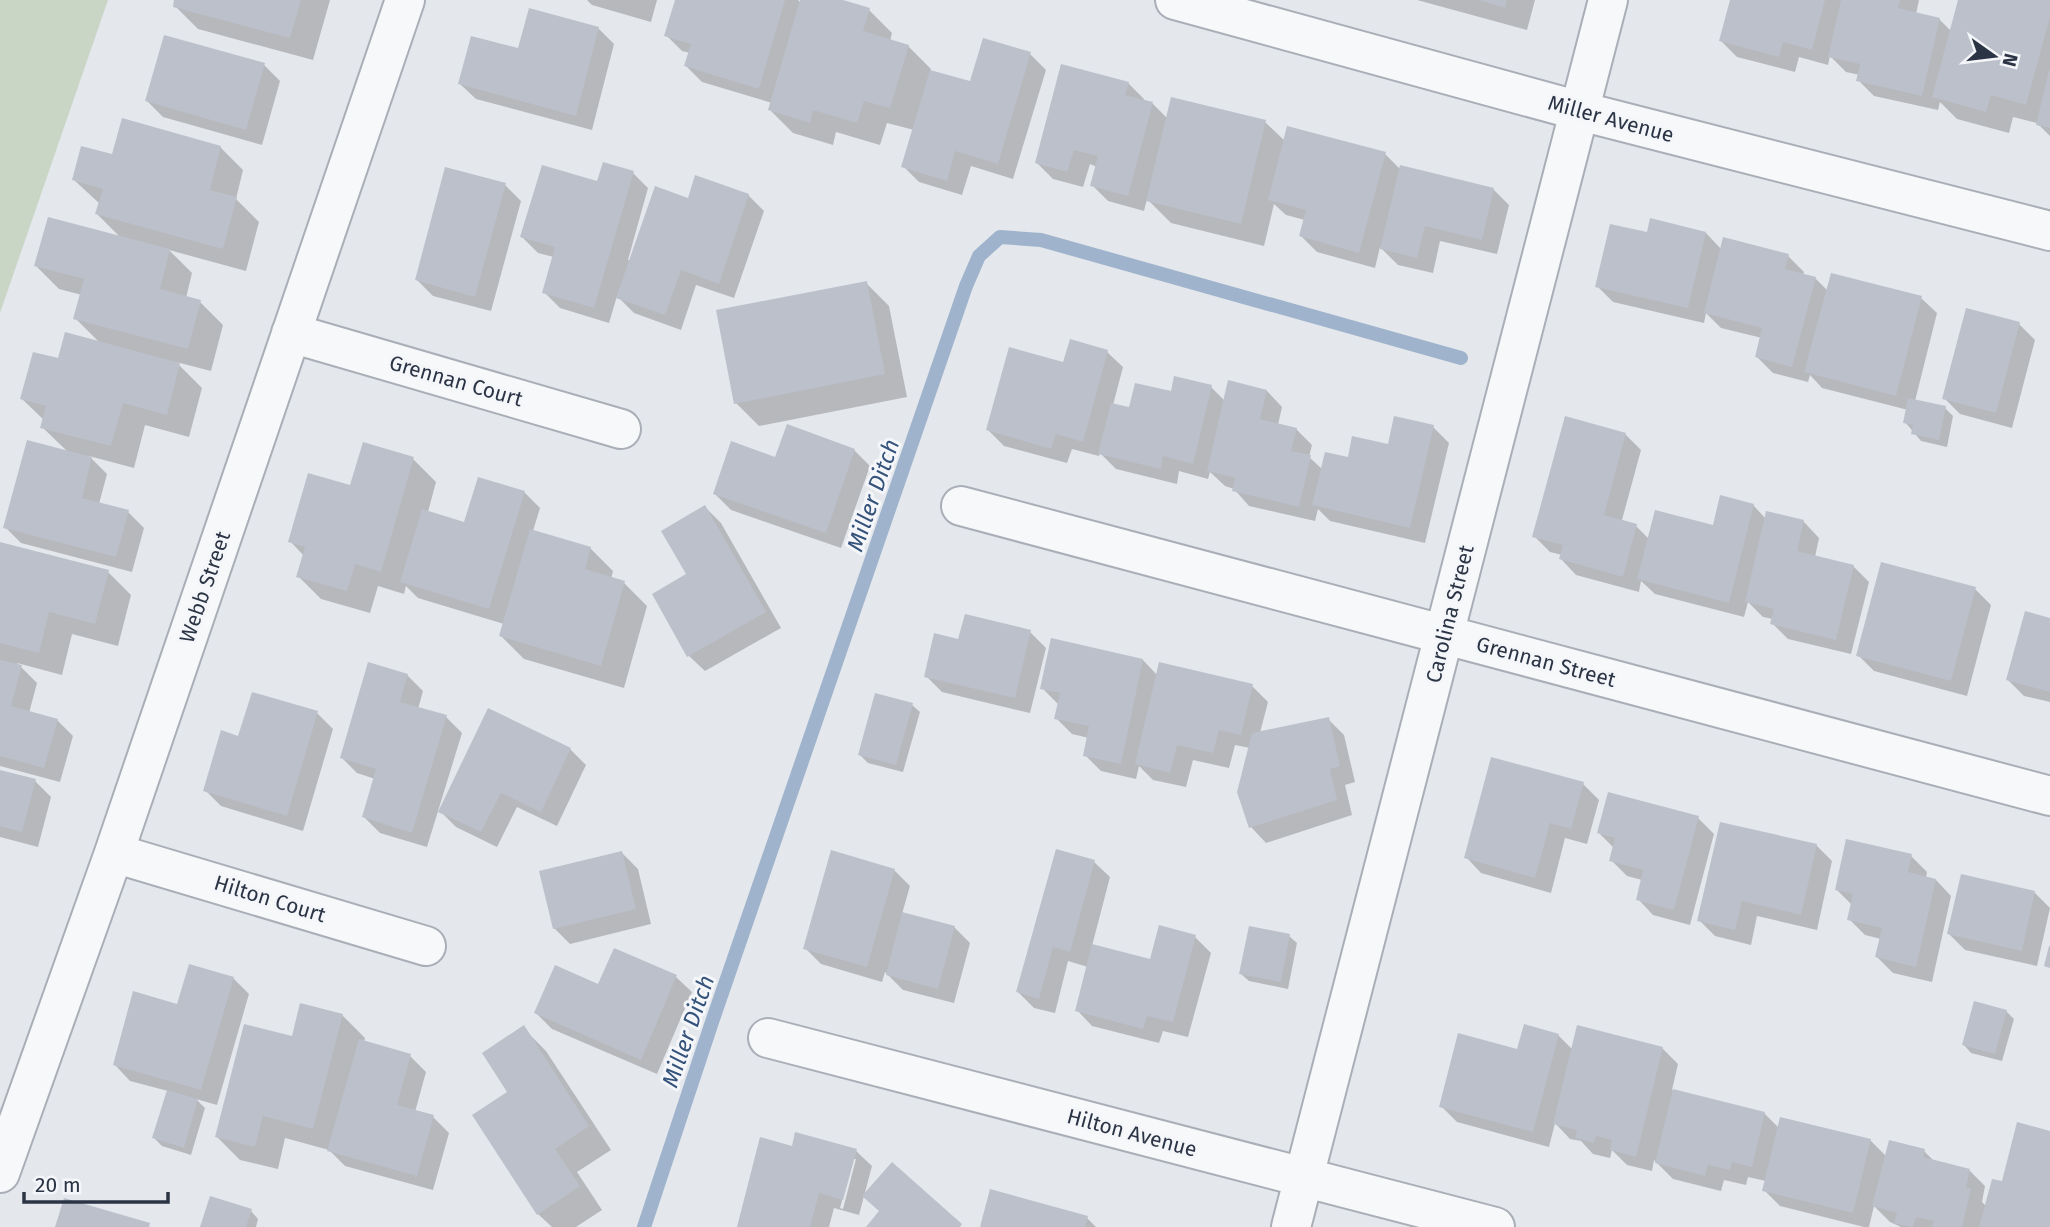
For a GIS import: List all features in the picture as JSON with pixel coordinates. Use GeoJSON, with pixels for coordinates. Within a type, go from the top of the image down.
{"type":"FeatureCollection","features":[{"type":"Feature","properties":{"kind":"street","name":"Webb Street"},"geometry":{"type":"LineString","coordinates":[[0,1173],[114,853],[405,0]]}},
{"type":"Feature","properties":{"kind":"street","name":"Miller Avenue"},"geometry":{"type":"LineString","coordinates":[[1175,0],[1580,111],[2050,231]]}},
{"type":"Feature","properties":{"kind":"street","name":"Carolina Street"},"geometry":{"type":"LineString","coordinates":[[1291,1227],[1608,0]]}},
{"type":"Feature","properties":{"kind":"street","name":"Grennan Court"},"geometry":{"type":"LineString","coordinates":[[291,333],[621,429]]}},
{"type":"Feature","properties":{"kind":"street","name":"Grennan Street"},"geometry":{"type":"LineString","coordinates":[[961,506],[2050,796]]}},
{"type":"Feature","properties":{"kind":"street","name":"Hilton Court"},"geometry":{"type":"LineString","coordinates":[[114,853],[426,946]]}},
{"type":"Feature","properties":{"kind":"street","name":"Hilton Avenue"},"geometry":{"type":"LineString","coordinates":[[768,1038],[1496,1227]]}},
{"type":"Feature","properties":{"kind":"green space"},"geometry":{"type":"Polygon","coordinates":[[[0,0],[108,0],[0,313],[0,0]]]}},
{"type":"Feature","properties":{"kind":"building"},"geometry":{"type":"Polygon","coordinates":[[[174,0],[301,0],[290,38],[173,7],[174,0]]]}},
{"type":"Feature","properties":{"kind":"building"},"geometry":{"type":"Polygon","coordinates":[[[675,0],[785,0],[759,89],[684,66],[691,44],[664,36],[675,0]]]}},
{"type":"Feature","properties":{"kind":"building"},"geometry":{"type":"Polygon","coordinates":[[[800,0],[843,0],[870,8],[863,31],[909,45],[890,108],[864,101],[857,123],[813,110],[810,123],[768,110],[800,0]]]}},
{"type":"Feature","properties":{"kind":"building"},"geometry":{"type":"Polygon","coordinates":[[[1479,0],[1507,0],[1505,8],[1479,0]]]}},
{"type":"Feature","properties":{"kind":"building"},"geometry":{"type":"Polygon","coordinates":[[[1730,0],[1825,0],[1812,50],[1783,42],[1779,57],[1719,41],[1730,0]]]}},
{"type":"Feature","properties":{"kind":"building"},"geometry":{"type":"Polygon","coordinates":[[[1841,0],[1900,0],[1898,8],[1940,18],[1922,96],[1856,81],[1860,64],[1828,57],[1841,0]]]}},
{"type":"Feature","properties":{"kind":"building"},"geometry":{"type":"Polygon","coordinates":[[[1958,0],[2050,0],[2050,17],[2026,105],[1991,95],[1986,112],[1932,97],[1958,0]]]}},
{"type":"Feature","properties":{"kind":"building"},"geometry":{"type":"Polygon","coordinates":[[[529,8],[599,27],[576,116],[458,84],[471,36],[518,48],[529,8]]]}},
{"type":"Feature","properties":{"kind":"building"},"geometry":{"type":"Polygon","coordinates":[[[164,35],[265,63],[246,130],[145,101],[164,35]]]}},
{"type":"Feature","properties":{"kind":"building"},"geometry":{"type":"Polygon","coordinates":[[[983,38],[1031,52],[998,164],[955,151],[947,181],[901,167],[930,70],[970,81],[983,38]]]}},
{"type":"Feature","properties":{"kind":"building"},"geometry":{"type":"Polygon","coordinates":[[[1061,64],[1129,82],[1125,95],[1153,102],[1128,196],[1090,186],[1098,156],[1074,150],[1067,172],[1035,163],[1061,64]]]}},
{"type":"Feature","properties":{"kind":"building"},"geometry":{"type":"Polygon","coordinates":[[[2050,70],[2050,128],[2036,125],[2050,70]]]}},
{"type":"Feature","properties":{"kind":"building"},"geometry":{"type":"Polygon","coordinates":[[[1171,97],[1266,120],[1241,224],[1146,201],[1171,97]]]}},
{"type":"Feature","properties":{"kind":"building"},"geometry":{"type":"Polygon","coordinates":[[[122,118],[221,146],[210,190],[237,197],[223,249],[95,214],[103,189],[72,180],[81,146],[112,154],[122,118]]]}},
{"type":"Feature","properties":{"kind":"building"},"geometry":{"type":"Polygon","coordinates":[[[1287,126],[1386,152],[1359,253],[1299,236],[1306,210],[1268,200],[1287,126]]]}},
{"type":"Feature","properties":{"kind":"building"},"geometry":{"type":"Polygon","coordinates":[[[603,162],[634,171],[594,308],[542,293],[555,247],[520,237],[542,165],[597,181],[603,162]]]}},
{"type":"Feature","properties":{"kind":"building"},"geometry":{"type":"Polygon","coordinates":[[[1400,165],[1494,188],[1482,240],[1425,226],[1417,258],[1380,249],[1400,165]]]}},
{"type":"Feature","properties":{"kind":"building"},"geometry":{"type":"Polygon","coordinates":[[[445,167],[506,183],[475,297],[415,280],[445,167]]]}},
{"type":"Feature","properties":{"kind":"building"},"geometry":{"type":"Polygon","coordinates":[[[695,175],[749,194],[719,284],[681,270],[665,315],[616,298],[655,186],[688,198],[695,175]]]}},
{"type":"Feature","properties":{"kind":"building"},"geometry":{"type":"Polygon","coordinates":[[[48,217],[170,249],[160,289],[201,300],[188,349],[73,319],[84,279],[34,266],[48,217]]]}},
{"type":"Feature","properties":{"kind":"building"},"geometry":{"type":"Polygon","coordinates":[[[1650,218],[1706,232],[1688,308],[1595,287],[1610,224],[1647,232],[1650,218]]]}},
{"type":"Feature","properties":{"kind":"building"},"geometry":{"type":"Polygon","coordinates":[[[1723,237],[1789,254],[1785,269],[1816,277],[1792,367],[1755,357],[1762,328],[1704,313],[1723,237]]]}},
{"type":"Feature","properties":{"kind":"building"},"geometry":{"type":"Polygon","coordinates":[[[1831,273],[1922,296],[1896,396],[1804,372],[1831,273]]]}},
{"type":"Feature","properties":{"kind":"building"},"geometry":{"type":"Polygon","coordinates":[[[867,281],[885,374],[734,404],[716,310],[867,281]]]}},
{"type":"Feature","properties":{"kind":"building"},"geometry":{"type":"Polygon","coordinates":[[[1966,308],[2020,322],[1996,413],[1942,399],[1966,308]]]}},
{"type":"Feature","properties":{"kind":"building"},"geometry":{"type":"Polygon","coordinates":[[[65,332],[180,363],[167,415],[123,403],[111,446],[40,428],[46,406],[20,399],[33,352],[58,358],[65,332]]]}},
{"type":"Feature","properties":{"kind":"building"},"geometry":{"type":"Polygon","coordinates":[[[1070,339],[1108,350],[1083,442],[1056,434],[1051,449],[986,430],[1009,347],[1063,362],[1070,339]]]}},
{"type":"Feature","properties":{"kind":"building"},"geometry":{"type":"Polygon","coordinates":[[[1174,376],[1212,385],[1193,464],[1163,456],[1161,469],[1098,454],[1111,403],[1129,407],[1135,383],[1171,391],[1174,376]]]}},
{"type":"Feature","properties":{"kind":"building"},"geometry":{"type":"Polygon","coordinates":[[[1228,380],[1267,390],[1260,419],[1297,428],[1291,451],[1311,455],[1299,507],[1232,491],[1235,478],[1207,471],[1228,380]]]}},
{"type":"Feature","properties":{"kind":"building"},"geometry":{"type":"Polygon","coordinates":[[[1908,398],[1946,406],[1939,440],[1911,434],[1913,425],[1903,423],[1908,398]]]}},
{"type":"Feature","properties":{"kind":"building"},"geometry":{"type":"Polygon","coordinates":[[[1394,416],[1434,425],[1410,528],[1312,505],[1325,452],[1348,457],[1352,436],[1388,444],[1394,416]]]}},
{"type":"Feature","properties":{"kind":"building"},"geometry":{"type":"Polygon","coordinates":[[[1565,416],[1626,433],[1604,515],[1637,524],[1623,577],[1559,559],[1563,545],[1532,537],[1565,416]]]}},
{"type":"Feature","properties":{"kind":"building"},"geometry":{"type":"Polygon","coordinates":[[[787,424],[855,449],[826,533],[713,494],[731,441],[775,457],[787,424]]]}},
{"type":"Feature","properties":{"kind":"building"},"geometry":{"type":"Polygon","coordinates":[[[27,440],[92,457],[82,498],[129,510],[116,557],[3,528],[27,440]]]}},
{"type":"Feature","properties":{"kind":"building"},"geometry":{"type":"Polygon","coordinates":[[[363,442],[414,457],[381,572],[355,564],[347,591],[296,577],[305,547],[288,542],[308,473],[350,485],[363,442]]]}},
{"type":"Feature","properties":{"kind":"building"},"geometry":{"type":"Polygon","coordinates":[[[478,477],[525,491],[489,609],[400,582],[422,509],[464,522],[478,477]]]}},
{"type":"Feature","properties":{"kind":"building"},"geometry":{"type":"Polygon","coordinates":[[[1720,495],[1754,504],[1729,603],[1637,579],[1655,510],[1713,525],[1720,495]]]}},
{"type":"Feature","properties":{"kind":"building"},"geometry":{"type":"Polygon","coordinates":[[[705,505],[766,612],[687,657],[652,594],[686,574],[661,531],[705,505]]]}},
{"type":"Feature","properties":{"kind":"building"},"geometry":{"type":"Polygon","coordinates":[[[1766,511],[1804,520],[1797,551],[1854,565],[1836,640],[1770,624],[1774,609],[1745,602],[1766,511]]]}},
{"type":"Feature","properties":{"kind":"building"},"geometry":{"type":"Polygon","coordinates":[[[530,529],[591,547],[585,569],[625,581],[601,666],[499,636],[530,529]]]}},
{"type":"Feature","properties":{"kind":"building"},"geometry":{"type":"Polygon","coordinates":[[[0,542],[109,570],[95,624],[49,612],[39,653],[0,643],[0,542]]]}},
{"type":"Feature","properties":{"kind":"building"},"geometry":{"type":"Polygon","coordinates":[[[1881,562],[1976,587],[1951,681],[1856,656],[1881,562]]]}},
{"type":"Feature","properties":{"kind":"building"},"geometry":{"type":"Polygon","coordinates":[[[2025,611],[2050,618],[2050,692],[2006,680],[2025,611]]]}},
{"type":"Feature","properties":{"kind":"building"},"geometry":{"type":"Polygon","coordinates":[[[965,614],[1031,630],[1015,698],[924,677],[934,633],[958,639],[965,614]]]}},
{"type":"Feature","properties":{"kind":"building"},"geometry":{"type":"Polygon","coordinates":[[[1051,638],[1143,659],[1121,764],[1083,756],[1089,726],[1054,719],[1060,693],[1040,689],[1051,638]]]}},
{"type":"Feature","properties":{"kind":"building"},"geometry":{"type":"Polygon","coordinates":[[[0,660],[22,665],[11,706],[58,719],[44,768],[0,756],[0,660]]]}},
{"type":"Feature","properties":{"kind":"building"},"geometry":{"type":"Polygon","coordinates":[[[368,662],[408,674],[400,702],[447,715],[412,833],[362,817],[376,769],[340,758],[368,662]]]}},
{"type":"Feature","properties":{"kind":"building"},"geometry":{"type":"Polygon","coordinates":[[[1159,662],[1253,684],[1241,735],[1219,730],[1213,753],[1177,745],[1170,773],[1135,764],[1159,662]]]}},
{"type":"Feature","properties":{"kind":"building"},"geometry":{"type":"Polygon","coordinates":[[[252,692],[318,711],[287,816],[203,791],[221,730],[238,736],[252,692]]]}},
{"type":"Feature","properties":{"kind":"building"},"geometry":{"type":"Polygon","coordinates":[[[875,693],[913,703],[896,765],[858,755],[875,693]]]}},
{"type":"Feature","properties":{"kind":"building"},"geometry":{"type":"Polygon","coordinates":[[[488,708],[571,748],[541,812],[501,793],[481,832],[438,812],[488,708]]]}},
{"type":"Feature","properties":{"kind":"building"},"geometry":{"type":"Polygon","coordinates":[[[1329,717],[1340,766],[1330,769],[1337,800],[1249,828],[1237,792],[1252,733],[1329,717]]]}},
{"type":"Feature","properties":{"kind":"building"},"geometry":{"type":"Polygon","coordinates":[[[1491,757],[1584,782],[1571,829],[1550,823],[1535,878],[1464,858],[1491,757]]]}},
{"type":"Feature","properties":{"kind":"building"},"geometry":{"type":"Polygon","coordinates":[[[0,770],[36,779],[22,832],[0,826],[0,770]]]}},
{"type":"Feature","properties":{"kind":"building"},"geometry":{"type":"Polygon","coordinates":[[[1608,792],[1699,816],[1674,910],[1636,900],[1643,870],[1609,861],[1615,838],[1597,833],[1608,792]]]}},
{"type":"Feature","properties":{"kind":"building"},"geometry":{"type":"Polygon","coordinates":[[[1720,822],[1817,844],[1801,915],[1742,901],[1735,930],[1697,921],[1720,822]]]}},
{"type":"Feature","properties":{"kind":"building"},"geometry":{"type":"Polygon","coordinates":[[[1846,839],[1912,854],[1908,872],[1936,879],[1916,967],[1875,957],[1882,928],[1847,920],[1853,894],[1835,890],[1846,839]]]}},
{"type":"Feature","properties":{"kind":"building"},"geometry":{"type":"Polygon","coordinates":[[[1056,849],[1095,860],[1070,952],[1053,947],[1039,999],[1016,992],[1056,849]]]}},
{"type":"Feature","properties":{"kind":"building"},"geometry":{"type":"Polygon","coordinates":[[[831,850],[895,869],[867,967],[803,949],[831,850]]]}},
{"type":"Feature","properties":{"kind":"building"},"geometry":{"type":"Polygon","coordinates":[[[622,851],[636,909],[553,929],[539,871],[622,851]]]}},
{"type":"Feature","properties":{"kind":"building"},"geometry":{"type":"Polygon","coordinates":[[[1961,874],[2035,891],[2022,951],[1947,934],[1961,874]]]}},
{"type":"Feature","properties":{"kind":"building"},"geometry":{"type":"Polygon","coordinates":[[[902,912],[955,926],[938,989],[886,975],[902,912]]]}},
{"type":"Feature","properties":{"kind":"building"},"geometry":{"type":"Polygon","coordinates":[[[1159,925],[1196,935],[1173,1022],[1147,1016],[1143,1029],[1075,1011],[1092,944],[1150,959],[1159,925]]]}},
{"type":"Feature","properties":{"kind":"building"},"geometry":{"type":"Polygon","coordinates":[[[1249,926],[1290,934],[1281,982],[1239,974],[1249,926]]]}},
{"type":"Feature","properties":{"kind":"building"},"geometry":{"type":"Polygon","coordinates":[[[2050,946],[2050,968],[2044,966],[2050,946]]]}},
{"type":"Feature","properties":{"kind":"building"},"geometry":{"type":"Polygon","coordinates":[[[614,948],[677,975],[641,1060],[534,1013],[555,965],[598,984],[614,948]]]}},
{"type":"Feature","properties":{"kind":"building"},"geometry":{"type":"Polygon","coordinates":[[[189,964],[234,977],[201,1090],[113,1065],[133,991],[177,1004],[189,964]]]}},
{"type":"Feature","properties":{"kind":"building"},"geometry":{"type":"Polygon","coordinates":[[[1974,1001],[2007,1010],[1995,1054],[1962,1045],[1974,1001]]]}},
{"type":"Feature","properties":{"kind":"building"},"geometry":{"type":"Polygon","coordinates":[[[300,1003],[343,1014],[313,1129],[263,1116],[255,1147],[215,1137],[244,1024],[292,1036],[300,1003]]]}},
{"type":"Feature","properties":{"kind":"building"},"geometry":{"type":"Polygon","coordinates":[[[1524,1024],[1559,1034],[1533,1132],[1439,1107],[1458,1033],[1517,1049],[1524,1024]]]}},
{"type":"Feature","properties":{"kind":"building"},"geometry":{"type":"Polygon","coordinates":[[[524,1025],[589,1126],[555,1149],[580,1186],[537,1215],[472,1115],[507,1092],[482,1053],[524,1025]]]}},
{"type":"Feature","properties":{"kind":"building"},"geometry":{"type":"Polygon","coordinates":[[[1577,1025],[1663,1047],[1636,1157],[1610,1150],[1612,1140],[1596,1136],[1594,1143],[1575,1138],[1577,1130],[1553,1124],[1577,1025]]]}},
{"type":"Feature","properties":{"kind":"building"},"geometry":{"type":"Polygon","coordinates":[[[359,1039],[411,1054],[397,1105],[434,1115],[417,1176],[327,1151],[359,1039]]]}},
{"type":"Feature","properties":{"kind":"building"},"geometry":{"type":"Polygon","coordinates":[[[1673,1089],[1765,1112],[1752,1167],[1732,1162],[1730,1170],[1708,1165],[1705,1176],[1655,1163],[1673,1089]]]}},
{"type":"Feature","properties":{"kind":"building"},"geometry":{"type":"Polygon","coordinates":[[[167,1090],[198,1099],[184,1148],[152,1138],[167,1090]]]}},
{"type":"Feature","properties":{"kind":"building"},"geometry":{"type":"Polygon","coordinates":[[[1780,1117],[1871,1139],[1853,1213],[1762,1191],[1780,1117]]]}},
{"type":"Feature","properties":{"kind":"building"},"geometry":{"type":"Polygon","coordinates":[[[2017,1122],[2050,1131],[2050,1227],[1979,1227],[1992,1179],[2002,1181],[2017,1122]]]}},
{"type":"Feature","properties":{"kind":"building"},"geometry":{"type":"Polygon","coordinates":[[[795,1132],[857,1149],[843,1200],[819,1193],[810,1227],[737,1227],[760,1137],[792,1146],[795,1132]]]}},
{"type":"Feature","properties":{"kind":"building"},"geometry":{"type":"Polygon","coordinates":[[[1889,1140],[1925,1149],[1923,1157],[1970,1169],[1966,1187],[1971,1189],[1962,1227],[1932,1227],[1934,1221],[1916,1217],[1913,1227],[1910,1227],[1894,1223],[1897,1213],[1872,1206],[1889,1140]]]}},
{"type":"Feature","properties":{"kind":"building"},"geometry":{"type":"Polygon","coordinates":[[[892,1162],[962,1224],[960,1227],[866,1227],[879,1211],[862,1196],[892,1162]]]}},
{"type":"Feature","properties":{"kind":"building"},"geometry":{"type":"Polygon","coordinates":[[[990,1189],[1088,1216],[1085,1227],[980,1227],[990,1189]]]}},
{"type":"Feature","properties":{"kind":"building"},"geometry":{"type":"Polygon","coordinates":[[[210,1196],[252,1209],[246,1227],[200,1227],[210,1196]]]}},
{"type":"Feature","properties":{"kind":"building"},"geometry":{"type":"Polygon","coordinates":[[[64,1198],[150,1223],[149,1227],[55,1227],[64,1198]]]}},
{"type":"Feature","properties":{"kind":"waterway","name":"Miller Ditch"},"geometry":{"type":"LineString","coordinates":[[644,1227],[712,1022],[966,286],[979,256],[1000,237],[1041,240],[1461,358]]}}]}
